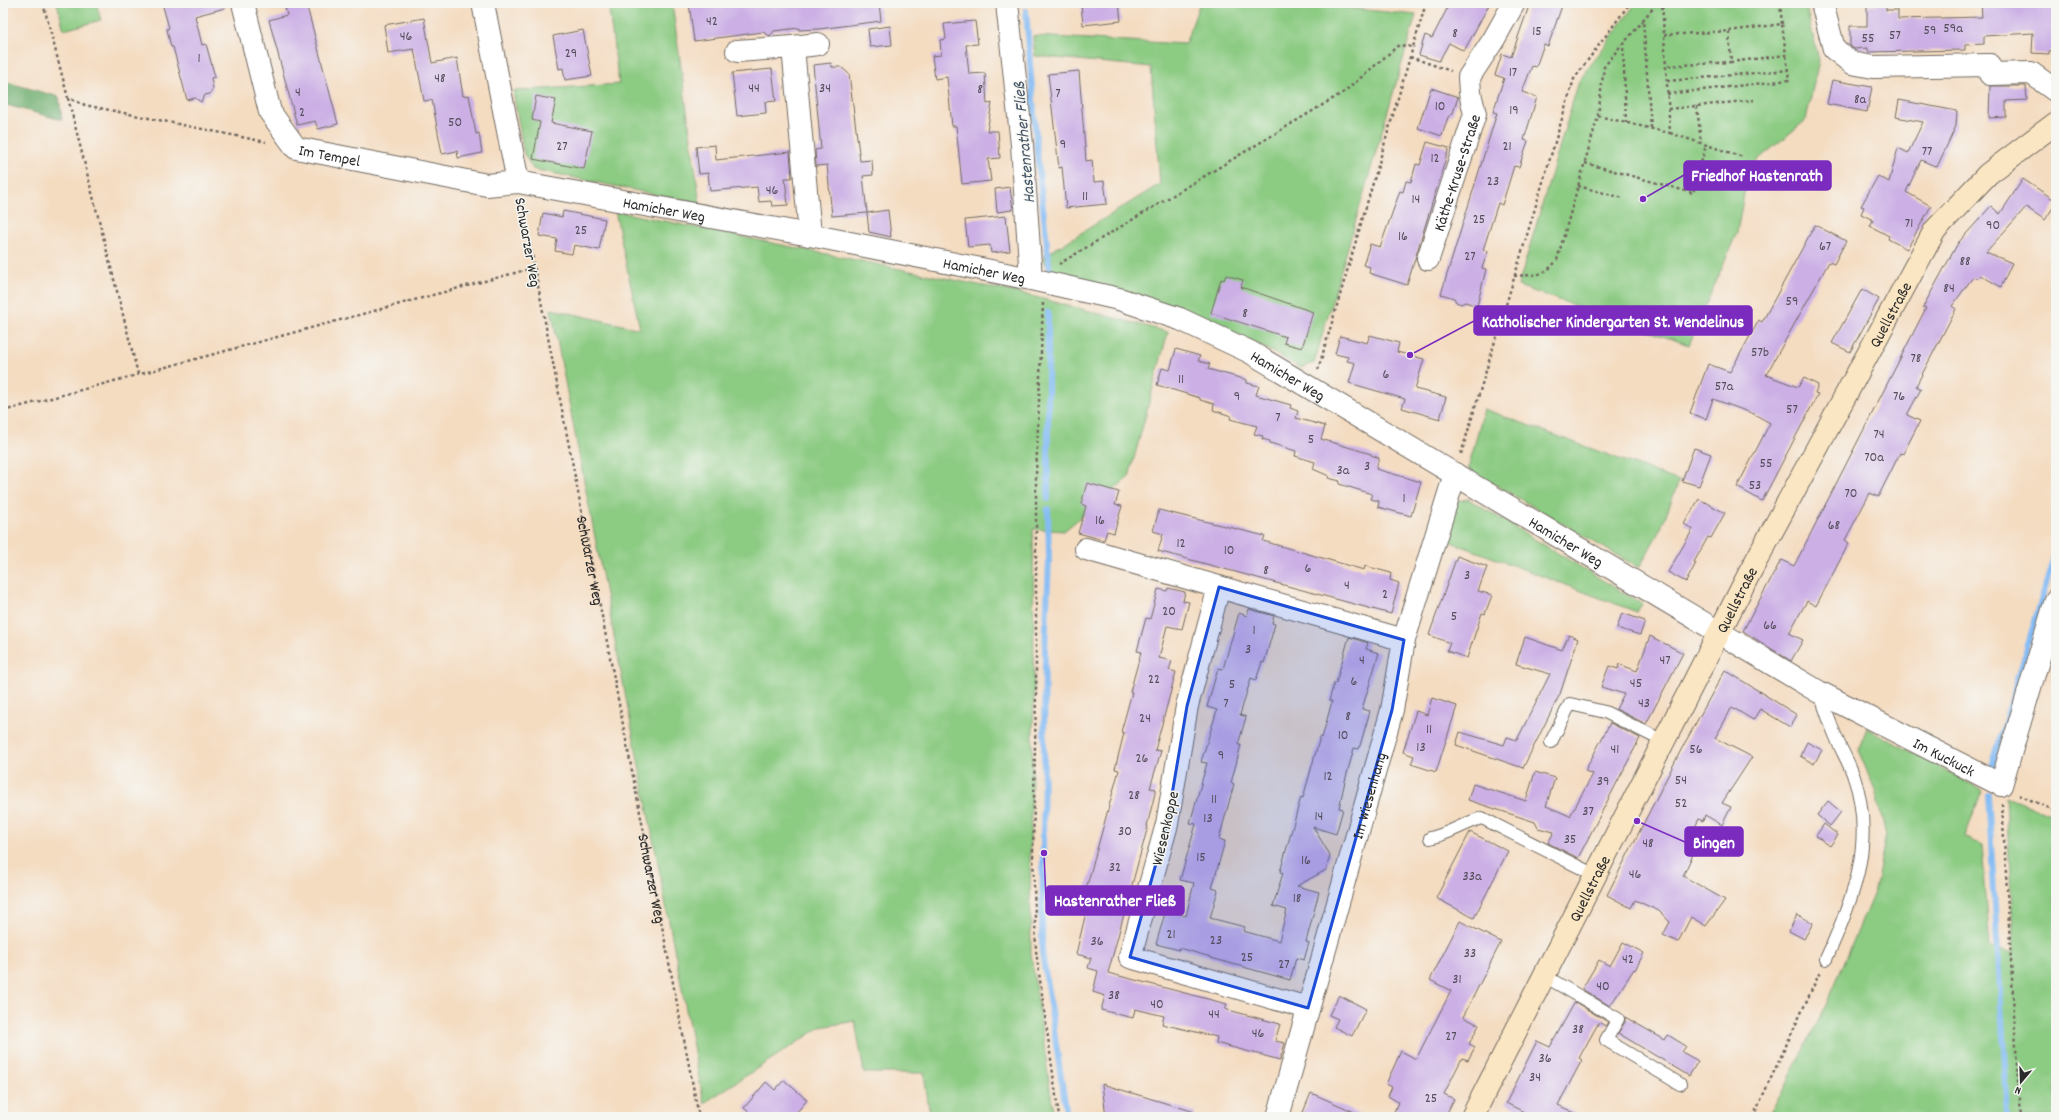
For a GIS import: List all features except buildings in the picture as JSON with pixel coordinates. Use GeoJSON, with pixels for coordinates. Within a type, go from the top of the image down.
{"type":"FeatureCollection","features":[{"type":"Feature","properties":{"kind":"main road","name":"Quellstraße"},"geometry":{"type":"LineString","coordinates":[[1472,1117],[1719,633],[1935,230],[1988,174],[2056,123]]}},
{"type":"Feature","properties":{"kind":"street","name":"Im Tempel"},"geometry":{"type":"LineString","coordinates":[[243,3],[270,112],[296,148],[486,185],[518,182]]}},
{"type":"Feature","properties":{"kind":"street","name":"Schwarzer Weg"},"geometry":{"type":"LineString","coordinates":[[483,3],[518,182]]}},
{"type":"Feature","properties":{"kind":"street"},"geometry":{"type":"LineString","coordinates":[[1007,3],[1037,280]]}},
{"type":"Feature","properties":{"kind":"street"},"geometry":{"type":"LineString","coordinates":[[1463,76],[1494,40],[1514,3]]}},
{"type":"Feature","properties":{"kind":"street"},"geometry":{"type":"LineString","coordinates":[[1822,3],[1834,49],[1852,63],[1873,67],[1990,65],[1990,74],[2031,72],[2056,91]]}},
{"type":"Feature","properties":{"kind":"street"},"geometry":{"type":"LineString","coordinates":[[737,51],[818,44]]}},
{"type":"Feature","properties":{"kind":"street"},"geometry":{"type":"LineString","coordinates":[[793,47],[810,235]]}},
{"type":"Feature","properties":{"kind":"street","name":"Käthe-Kruse-Straße"},"geometry":{"type":"LineString","coordinates":[[1428,259],[1475,114],[1470,93],[1463,76]]}},
{"type":"Feature","properties":{"kind":"street","name":"Hamicher Weg"},"geometry":{"type":"LineString","coordinates":[[518,182],[810,235],[1037,280],[1119,299],[1180,319],[1250,352],[1436,461],[1455,474],[1719,633]]}},
{"type":"Feature","properties":{"kind":"street","name":"Im Wiesenhang"},"geometry":{"type":"LineString","coordinates":[[1278,1117],[1392,710],[1404,640],[1455,474]]}},
{"type":"Feature","properties":{"kind":"street"},"geometry":{"type":"LineString","coordinates":[[1086,549],[1404,640]]}},
{"type":"Feature","properties":{"kind":"street","name":"Wiesenkoppe"},"geometry":{"type":"LineString","coordinates":[[1219,587],[1187,706],[1167,824],[1130,957],[1308,1008]]}},
{"type":"Feature","properties":{"kind":"street"},"geometry":{"type":"LineString","coordinates":[[2001,785],[2056,600]]}},
{"type":"Feature","properties":{"kind":"street","name":"Im Kuckuck"},"geometry":{"type":"LineString","coordinates":[[1719,633],[1819,692],[2001,785]]}},
{"type":"Feature","properties":{"kind":"lane"},"geometry":{"type":"LineString","coordinates":[[1819,692],[1832,730],[1854,778],[1864,824],[1861,862],[1853,896],[1826,959]]}},
{"type":"Feature","properties":{"kind":"lane"},"geometry":{"type":"LineString","coordinates":[[1551,742],[1570,704],[1605,712],[1663,741]]}},
{"type":"Feature","properties":{"kind":"lane"},"geometry":{"type":"LineString","coordinates":[[1430,838],[1447,834],[1469,821],[1482,818],[1595,875]]}},
{"type":"Feature","properties":{"kind":"lane"},"geometry":{"type":"LineString","coordinates":[[1543,976],[1618,1019],[1606,1040],[1680,1084]]}},
{"type":"Feature","properties":{"kind":"path"},"geometry":{"type":"LineString","coordinates":[[44,3],[138,374]]}},
{"type":"Feature","properties":{"kind":"path"},"geometry":{"type":"LineString","coordinates":[[1312,389],[1426,3]]}},
{"type":"Feature","properties":{"kind":"path"},"geometry":{"type":"LineString","coordinates":[[1455,474],[1574,79],[1630,3]]}},
{"type":"Feature","properties":{"kind":"path"},"geometry":{"type":"LineString","coordinates":[[1514,276],[1543,274],[1550,270],[1557,260],[1598,116],[1604,67],[1657,3]]}},
{"type":"Feature","properties":{"kind":"path"},"geometry":{"type":"LineString","coordinates":[[1662,3],[1670,133]]}},
{"type":"Feature","properties":{"kind":"path"},"geometry":{"type":"LineString","coordinates":[[1667,94],[1789,80],[1780,3]]}},
{"type":"Feature","properties":{"kind":"path"},"geometry":{"type":"LineString","coordinates":[[1643,20],[1651,128]]}},
{"type":"Feature","properties":{"kind":"path"},"geometry":{"type":"LineString","coordinates":[[1664,35],[1729,31],[1782,24],[1782,26]]}},
{"type":"Feature","properties":{"kind":"path"},"geometry":{"type":"LineString","coordinates":[[1729,31],[1731,62]]}},
{"type":"Feature","properties":{"kind":"path"},"geometry":{"type":"LineString","coordinates":[[1622,44],[1626,123]]}},
{"type":"Feature","properties":{"kind":"path"},"geometry":{"type":"LineString","coordinates":[[1059,1117],[1036,951],[1033,853],[1036,692],[1037,280],[1058,265],[1344,92],[1399,45],[1413,47]]}},
{"type":"Feature","properties":{"kind":"path"},"geometry":{"type":"LineString","coordinates":[[1666,66],[1731,62],[1786,55]]}},
{"type":"Feature","properties":{"kind":"path"},"geometry":{"type":"LineString","coordinates":[[1410,57],[1463,76]]}},
{"type":"Feature","properties":{"kind":"path"},"geometry":{"type":"LineString","coordinates":[[1667,82],[1788,70]]}},
{"type":"Feature","properties":{"kind":"path"},"geometry":{"type":"LineString","coordinates":[[68,98],[85,105],[296,148]]}},
{"type":"Feature","properties":{"kind":"path"},"geometry":{"type":"LineString","coordinates":[[1668,109],[1754,100]]}},
{"type":"Feature","properties":{"kind":"path"},"geometry":{"type":"LineString","coordinates":[[1697,106],[1701,143]]}},
{"type":"Feature","properties":{"kind":"path"},"geometry":{"type":"LineString","coordinates":[[1598,116],[1670,133],[1742,157]]}},
{"type":"Feature","properties":{"kind":"path"},"geometry":{"type":"LineString","coordinates":[[1585,163],[1693,193],[1706,145]]}},
{"type":"Feature","properties":{"kind":"path","name":"Schwarzer Weg"},"geometry":{"type":"LineString","coordinates":[[518,182],[533,268],[700,1117]]}},
{"type":"Feature","properties":{"kind":"path"},"geometry":{"type":"LineString","coordinates":[[1578,186],[1623,198]]}},
{"type":"Feature","properties":{"kind":"path"},"geometry":{"type":"LineString","coordinates":[[3,411],[533,268]]}},
{"type":"Feature","properties":{"kind":"path"},"geometry":{"type":"LineString","coordinates":[[2001,785],[2027,799],[2056,811]]}},
{"type":"Feature","properties":{"kind":"path"},"geometry":{"type":"LineString","coordinates":[[2001,785],[2020,1117]]}},
{"type":"Feature","properties":{"kind":"path"},"geometry":{"type":"LineString","coordinates":[[1753,1117],[1826,959]]}},
{"type":"Feature","properties":{"kind":"highlighted area"},"geometry":{"type":"Polygon","coordinates":[[[1219,587],[1404,640],[1392,710],[1308,1008],[1130,957],[1167,824],[1187,706],[1219,587]]]}},
{"type":"Feature","properties":{"kind":"green space"},"geometry":{"type":"Polygon","coordinates":[[[57,3],[96,3],[101,20],[64,30],[57,3]]]}},
{"type":"Feature","properties":{"kind":"green space"},"geometry":{"type":"Polygon","coordinates":[[[608,3],[672,3],[700,204],[533,169],[524,154],[513,91],[619,84],[608,3]]]}},
{"type":"Feature","properties":{"kind":"green space"},"geometry":{"type":"Polygon","coordinates":[[[1200,3],[1299,3],[1416,15],[1314,363],[1301,368],[1256,343],[1183,310],[1055,273],[1043,262],[1044,256],[1160,184],[1151,67],[1035,56],[1033,36],[1185,44],[1200,3]]]}},
{"type":"Feature","properties":{"kind":"green space"},"geometry":{"type":"Polygon","coordinates":[[[1636,3],[1805,3],[1819,60],[1806,120],[1749,167],[1737,232],[1689,345],[1518,286],[1579,81],[1636,3]]]}},
{"type":"Feature","properties":{"kind":"green space"},"geometry":{"type":"Polygon","coordinates":[[[3,81],[59,97],[62,120],[3,104],[3,81]]]}},
{"type":"Feature","properties":{"kind":"green space"},"geometry":{"type":"Polygon","coordinates":[[[615,211],[1028,295],[1168,332],[1129,477],[1064,531],[1033,529],[1034,691],[1030,853],[1031,953],[1054,1117],[930,1117],[924,1073],[864,1073],[855,1021],[821,1027],[704,1103],[551,309],[640,329],[615,211]]]}},
{"type":"Feature","properties":{"kind":"green space"},"geometry":{"type":"Polygon","coordinates":[[[1484,409],[1679,481],[1661,528],[1639,568],[1468,469],[1484,409]]]}},
{"type":"Feature","properties":{"kind":"green space"},"geometry":{"type":"Polygon","coordinates":[[[1468,499],[1642,604],[1637,612],[1446,540],[1457,501],[1468,499]]]}},
{"type":"Feature","properties":{"kind":"green space"},"geometry":{"type":"Polygon","coordinates":[[[1867,728],[1982,790],[1965,837],[1982,845],[1990,948],[2014,953],[2006,797],[2056,817],[2056,1117],[1773,1117],[1770,1114],[1827,1003],[1875,890],[1886,835],[1875,790],[1858,750],[1867,728]]]}},
{"type":"Feature","properties":{"kind":"waterway","name":"Hastenrather Fließ"},"geometry":{"type":"LineString","coordinates":[[1026,11],[1037,151],[1050,273]]}},
{"type":"Feature","properties":{"kind":"waterway","name":"Hastenrather Fließ"},"geometry":{"type":"LineString","coordinates":[[1048,312],[1048,499]]}},
{"type":"Feature","properties":{"kind":"waterway","name":"Hastenrather Fließ"},"geometry":{"type":"LineString","coordinates":[[1048,509],[1049,561],[1045,650],[1042,951],[1067,1117]]}},
{"type":"Feature","properties":{"kind":"waterway"},"geometry":{"type":"LineString","coordinates":[[1991,770],[2056,550]]}},
{"type":"Feature","properties":{"kind":"waterway"},"geometry":{"type":"LineString","coordinates":[[1988,794],[2008,1117]]}},
{"type":"Feature","properties":{"kind":"place","name":"Friedhof Hastenrath"},"geometry":{"type":"Point","coordinates":[1643,199]}},
{"type":"Feature","properties":{"kind":"place","name":"Katholischer Kindergarten St. Wendelinus"},"geometry":{"type":"Point","coordinates":[1410,355]}},
{"type":"Feature","properties":{"kind":"place","name":"Bingen"},"geometry":{"type":"Point","coordinates":[1637,821]}},
{"type":"Feature","properties":{"kind":"place","name":"Hastenrather Fließ"},"geometry":{"type":"Point","coordinates":[1044,853]}}]}
